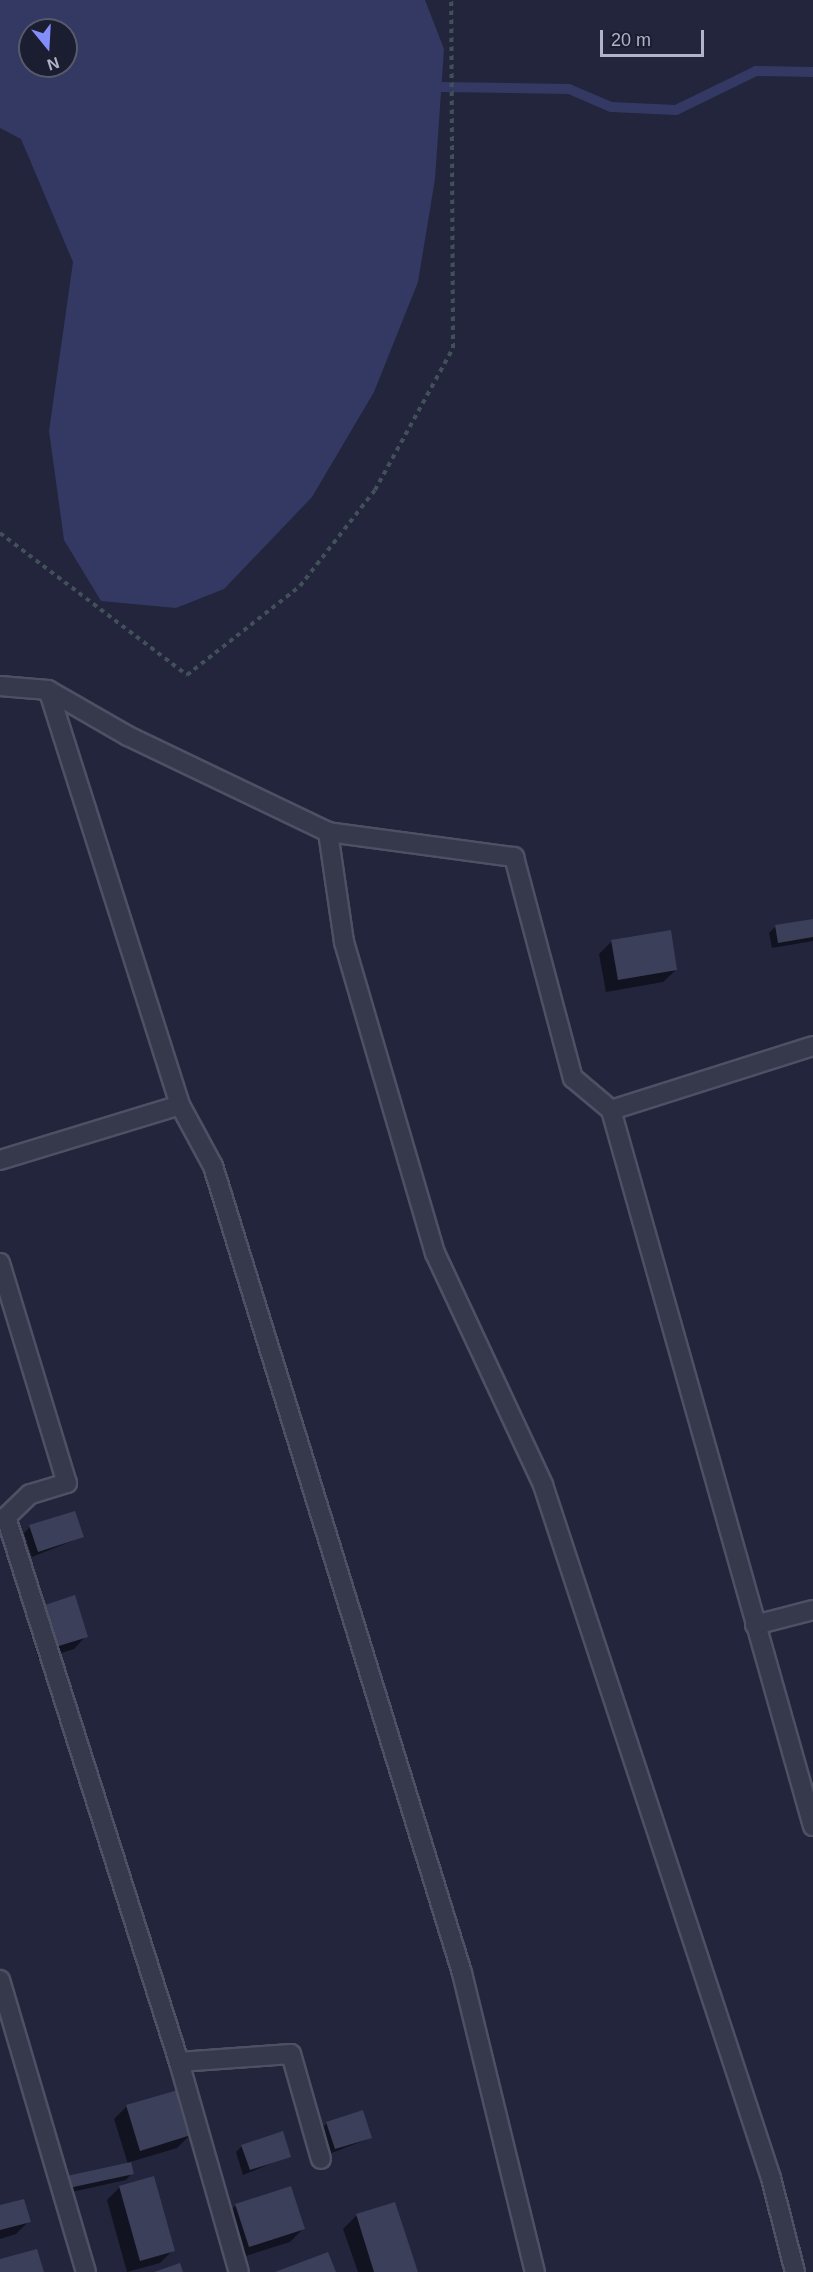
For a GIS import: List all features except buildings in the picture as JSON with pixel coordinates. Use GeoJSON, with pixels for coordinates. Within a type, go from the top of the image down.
{"type":"FeatureCollection","features":[{"type":"Feature","properties":{"kind":"street"},"geometry":{"type":"LineString","coordinates":[[0,687],[48,690],[128,736],[327,832],[514,856],[573,1078],[611,1110],[813,1826]]}},
{"type":"Feature","properties":{"kind":"street"},"geometry":{"type":"LineString","coordinates":[[48,690],[180,1105],[213,1166],[462,1972],[535,2272]]}},
{"type":"Feature","properties":{"kind":"street"},"geometry":{"type":"LineString","coordinates":[[327,832],[344,942],[435,1253],[543,1485],[771,2178],[795,2272]]}},
{"type":"Feature","properties":{"kind":"street"},"geometry":{"type":"LineString","coordinates":[[611,1110],[813,1046]]}},
{"type":"Feature","properties":{"kind":"street"},"geometry":{"type":"LineString","coordinates":[[0,1160],[180,1105]]}},
{"type":"Feature","properties":{"kind":"street"},"geometry":{"type":"LineString","coordinates":[[0,1263],[68,1483],[30,1494],[6,1517],[179,2062],[239,2272]]}},
{"type":"Feature","properties":{"kind":"street"},"geometry":{"type":"LineString","coordinates":[[755,1625],[813,1610]]}},
{"type":"Feature","properties":{"kind":"street"},"geometry":{"type":"LineString","coordinates":[[0,1980],[86,2272]]}},
{"type":"Feature","properties":{"kind":"street"},"geometry":{"type":"LineString","coordinates":[[179,2062],[291,2054],[321,2159]]}},
{"type":"Feature","properties":{"kind":"path"},"geometry":{"type":"LineString","coordinates":[[0,533],[187,675],[300,586],[375,490],[453,348],[452,0]]}},
{"type":"Feature","properties":{"kind":"water"},"geometry":{"type":"Polygon","coordinates":[[[0,0],[425,0],[444,49],[435,179],[418,282],[374,392],[312,497],[224,589],[176,608],[101,601],[64,540],[49,431],[73,262],[21,139],[0,128],[0,0]]]}},
{"type":"Feature","properties":{"kind":"waterway"},"geometry":{"type":"LineString","coordinates":[[442,87],[569,89],[611,107],[676,110],[756,71],[813,72]]}}]}
